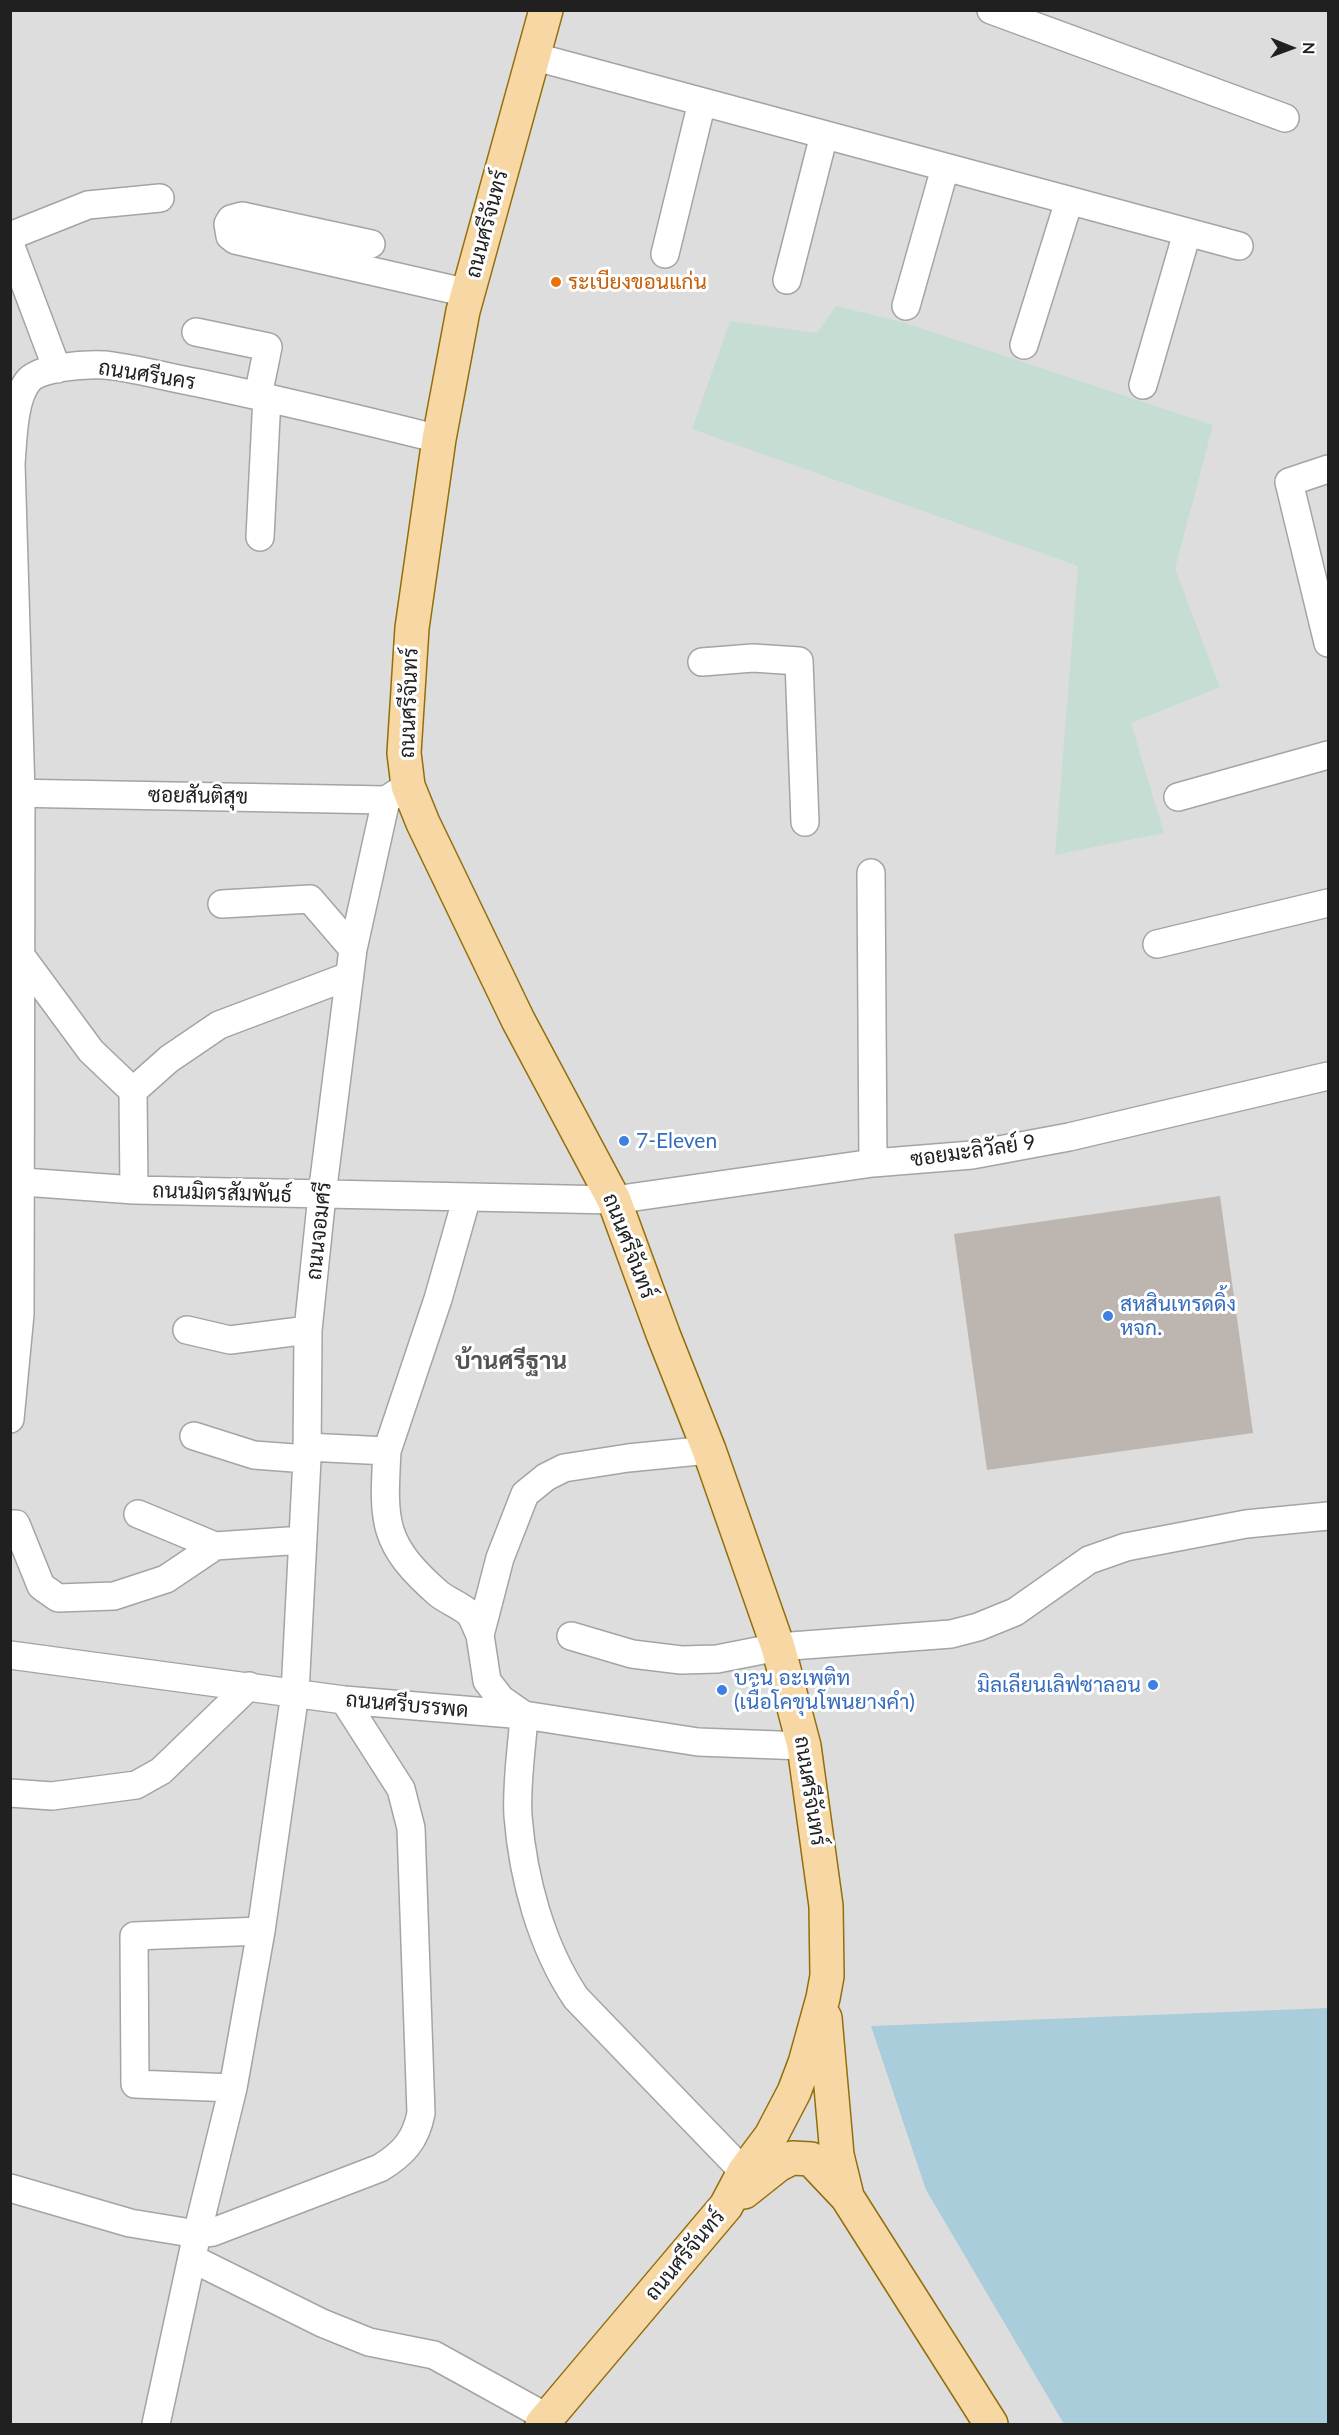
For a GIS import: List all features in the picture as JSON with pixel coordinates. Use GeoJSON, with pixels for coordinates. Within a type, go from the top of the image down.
{"type":"FeatureCollection","features":[{"type":"Feature","properties":{"kind":"main road","name":"ถนนศรีจันทร์"},"geometry":{"type":"LineString","coordinates":[[545,2421],[726,2206],[744,2172],[771,2136],[794,2092],[805,2063],[824,1998],[827,1976],[826,1906],[804,1746],[778,1647],[709,1450],[614,1200],[518,1020],[417,812],[397,793],[404,753],[412,628],[439,439],[468,293],[546,10]]}},
{"type":"Feature","properties":{"kind":"main road"},"geometry":{"type":"LineString","coordinates":[[824,1998],[837,2155],[847,2197]]}},
{"type":"Feature","properties":{"kind":"main road"},"geometry":{"type":"LineString","coordinates":[[726,2206],[778,2165],[792,2158],[811,2159],[847,2197],[991,2424]]}},
{"type":"Feature","properties":{"kind":"street"},"geometry":{"type":"LineString","coordinates":[[991,10],[1286,118]]}},
{"type":"Feature","properties":{"kind":"street"},"geometry":{"type":"LineString","coordinates":[[532,56],[1239,246]]}},
{"type":"Feature","properties":{"kind":"street"},"geometry":{"type":"LineString","coordinates":[[665,254],[702,102]]}},
{"type":"Feature","properties":{"kind":"street"},"geometry":{"type":"LineString","coordinates":[[787,280],[824,135]]}},
{"type":"Feature","properties":{"kind":"street"},"geometry":{"type":"LineString","coordinates":[[906,306],[945,168]]}},
{"type":"Feature","properties":{"kind":"street"},"geometry":{"type":"LineString","coordinates":[[10,236],[88,205],[160,198]]}},
{"type":"Feature","properties":{"kind":"street"},"geometry":{"type":"LineString","coordinates":[[1024,345],[1069,201]]}},
{"type":"Feature","properties":{"kind":"street"},"geometry":{"type":"LineString","coordinates":[[371,244],[242,216],[231,219],[228,224],[230,236],[235,240],[468,293]]}},
{"type":"Feature","properties":{"kind":"street"},"geometry":{"type":"LineString","coordinates":[[1143,385],[1187,233]]}},
{"type":"Feature","properties":{"kind":"street"},"geometry":{"type":"LineString","coordinates":[[10,244],[57,369]]}},
{"type":"Feature","properties":{"kind":"street"},"geometry":{"type":"LineString","coordinates":[[196,332],[268,348],[262,396],[260,537]]}},
{"type":"Feature","properties":{"kind":"street","name":"ถนนศรีนคร"},"geometry":{"type":"LineString","coordinates":[[10,1419],[20,1314],[15,1181],[16,999],[21,956],[11,464],[14,430],[21,396],[20,383],[57,369],[85,365],[112,366],[262,396],[439,439]]}},
{"type":"Feature","properties":{"kind":"street"},"geometry":{"type":"LineString","coordinates":[[1329,469],[1289,483],[1325,612],[1329,643]]}},
{"type":"Feature","properties":{"kind":"street"},"geometry":{"type":"LineString","coordinates":[[702,662],[753,658],[799,661],[805,822]]}},
{"type":"Feature","properties":{"kind":"street"},"geometry":{"type":"LineString","coordinates":[[1178,797],[1329,755]]}},
{"type":"Feature","properties":{"kind":"street","name":"ซอยสันติสุข"},"geometry":{"type":"LineString","coordinates":[[16,793],[397,793]]}},
{"type":"Feature","properties":{"kind":"street","name":"ถนนจอมศรี"},"geometry":{"type":"LineString","coordinates":[[156,2424],[233,2088],[261,1931],[295,1693],[307,1453],[308,1330],[322,1195],[353,949],[397,793]]}},
{"type":"Feature","properties":{"kind":"street"},"geometry":{"type":"LineString","coordinates":[[871,873],[873,1163]]}},
{"type":"Feature","properties":{"kind":"street"},"geometry":{"type":"LineString","coordinates":[[222,904],[310,899],[353,949]]}},
{"type":"Feature","properties":{"kind":"street"},"geometry":{"type":"LineString","coordinates":[[1158,944],[1329,903]]}},
{"type":"Feature","properties":{"kind":"street"},"geometry":{"type":"LineString","coordinates":[[21,956],[91,1051],[133,1091],[134,1190]]}},
{"type":"Feature","properties":{"kind":"street"},"geometry":{"type":"LineString","coordinates":[[133,1091],[169,1059],[219,1025],[349,976]]}},
{"type":"Feature","properties":{"kind":"street","name":"ซอยมะลิวัลย์ 9"},"geometry":{"type":"LineString","coordinates":[[614,1200],[873,1163],[972,1155],[1058,1139],[1329,1076]]}},
{"type":"Feature","properties":{"kind":"street","name":"ถนนมิตรสัมพันธ์"},"geometry":{"type":"LineString","coordinates":[[15,1181],[134,1190],[614,1200]]}},
{"type":"Feature","properties":{"kind":"street"},"geometry":{"type":"LineString","coordinates":[[467,1197],[438,1299],[387,1451],[384,1500],[392,1540],[406,1561],[428,1584],[470,1614],[480,1635],[487,1681],[501,1699],[524,1715],[518,1814],[525,1866],[538,1918],[563,1979],[576,1998],[744,2172]]}},
{"type":"Feature","properties":{"kind":"street"},"geometry":{"type":"LineString","coordinates":[[187,1330],[230,1340],[308,1330]]}},
{"type":"Feature","properties":{"kind":"street"},"geometry":{"type":"LineString","coordinates":[[194,1436],[254,1455],[387,1451]]}},
{"type":"Feature","properties":{"kind":"street"},"geometry":{"type":"LineString","coordinates":[[480,1635],[507,1539],[525,1494],[535,1485],[564,1468],[628,1458],[709,1450]]}},
{"type":"Feature","properties":{"kind":"street"},"geometry":{"type":"LineString","coordinates":[[138,1514],[215,1546],[303,1540]]}},
{"type":"Feature","properties":{"kind":"street"},"geometry":{"type":"LineString","coordinates":[[571,1636],[632,1654],[681,1660],[717,1659],[778,1647],[951,1634],[978,1627],[1015,1612],[1089,1560],[1126,1547],[1246,1524],[1329,1516]]}},
{"type":"Feature","properties":{"kind":"street"},"geometry":{"type":"LineString","coordinates":[[10,1524],[16,1524],[41,1586],[58,1598],[114,1596],[166,1579],[215,1546]]}},
{"type":"Feature","properties":{"kind":"street","name":"ถนนศรีบรรพด"},"geometry":{"type":"LineString","coordinates":[[10,1654],[344,1700],[524,1715],[698,1742],[804,1746]]}},
{"type":"Feature","properties":{"kind":"street"},"geometry":{"type":"LineString","coordinates":[[10,1793],[52,1796],[136,1785],[160,1771],[249,1686]]}},
{"type":"Feature","properties":{"kind":"street"},"geometry":{"type":"LineString","coordinates":[[195,2246],[213,2232],[380,2168],[403,2152],[418,2129],[421,2113],[411,1828],[408,1808],[401,1789],[344,1700]]}},
{"type":"Feature","properties":{"kind":"street"},"geometry":{"type":"LineString","coordinates":[[233,2088],[135,2084],[134,1936],[261,1931]]}},
{"type":"Feature","properties":{"kind":"street"},"geometry":{"type":"LineString","coordinates":[[10,2188],[130,2223],[195,2246],[322,2323],[369,2342],[434,2355],[545,2421]]}},
{"type":"Feature","properties":{"kind":"shaded area"},"geometry":{"type":"Polygon","coordinates":[[[11,11],[1328,11],[1328,2424],[11,2424],[11,11]]]}},
{"type":"Feature","properties":{"kind":"green space"},"geometry":{"type":"Polygon","coordinates":[[[836,306],[902,322],[1213,425],[1175,569],[1220,687],[1131,723],[1164,833],[1055,855],[1078,566],[692,429],[730,321],[817,333],[836,306]]]}},
{"type":"Feature","properties":{"kind":"water"},"geometry":{"type":"Polygon","coordinates":[[[1328,2008],[1328,2424],[1064,2424],[926,2190],[871,2026],[1328,2008]]]}},
{"type":"Feature","properties":{"kind":"building"},"geometry":{"type":"Polygon","coordinates":[[[1220,1196],[1253,1433],[987,1470],[954,1234],[1220,1196]]]}},
{"type":"Feature","properties":{"kind":"place","name":"ระเบียงขอนแก่น"},"geometry":{"type":"Point","coordinates":[556,282]}},
{"type":"Feature","properties":{"kind":"place","name":"7-Eleven"},"geometry":{"type":"Point","coordinates":[624,1141]}},
{"type":"Feature","properties":{"kind":"place","name":"สหสินเทรดดิ้ง หจก."},"geometry":{"type":"Point","coordinates":[1108,1316]}},
{"type":"Feature","properties":{"kind":"place","name":"มิลเลียนเลิฟซาลอน"},"geometry":{"type":"Point","coordinates":[1153,1685]}},
{"type":"Feature","properties":{"kind":"place","name":"บอน อะเพติท (เนื้อโคขุนโพนยางคำ)"},"geometry":{"type":"Point","coordinates":[722,1690]}},
{"type":"Feature","properties":{"kind":"district","name":"บ้านศรีฐาน"},"geometry":{"type":"Point","coordinates":[511,1361]}}]}
